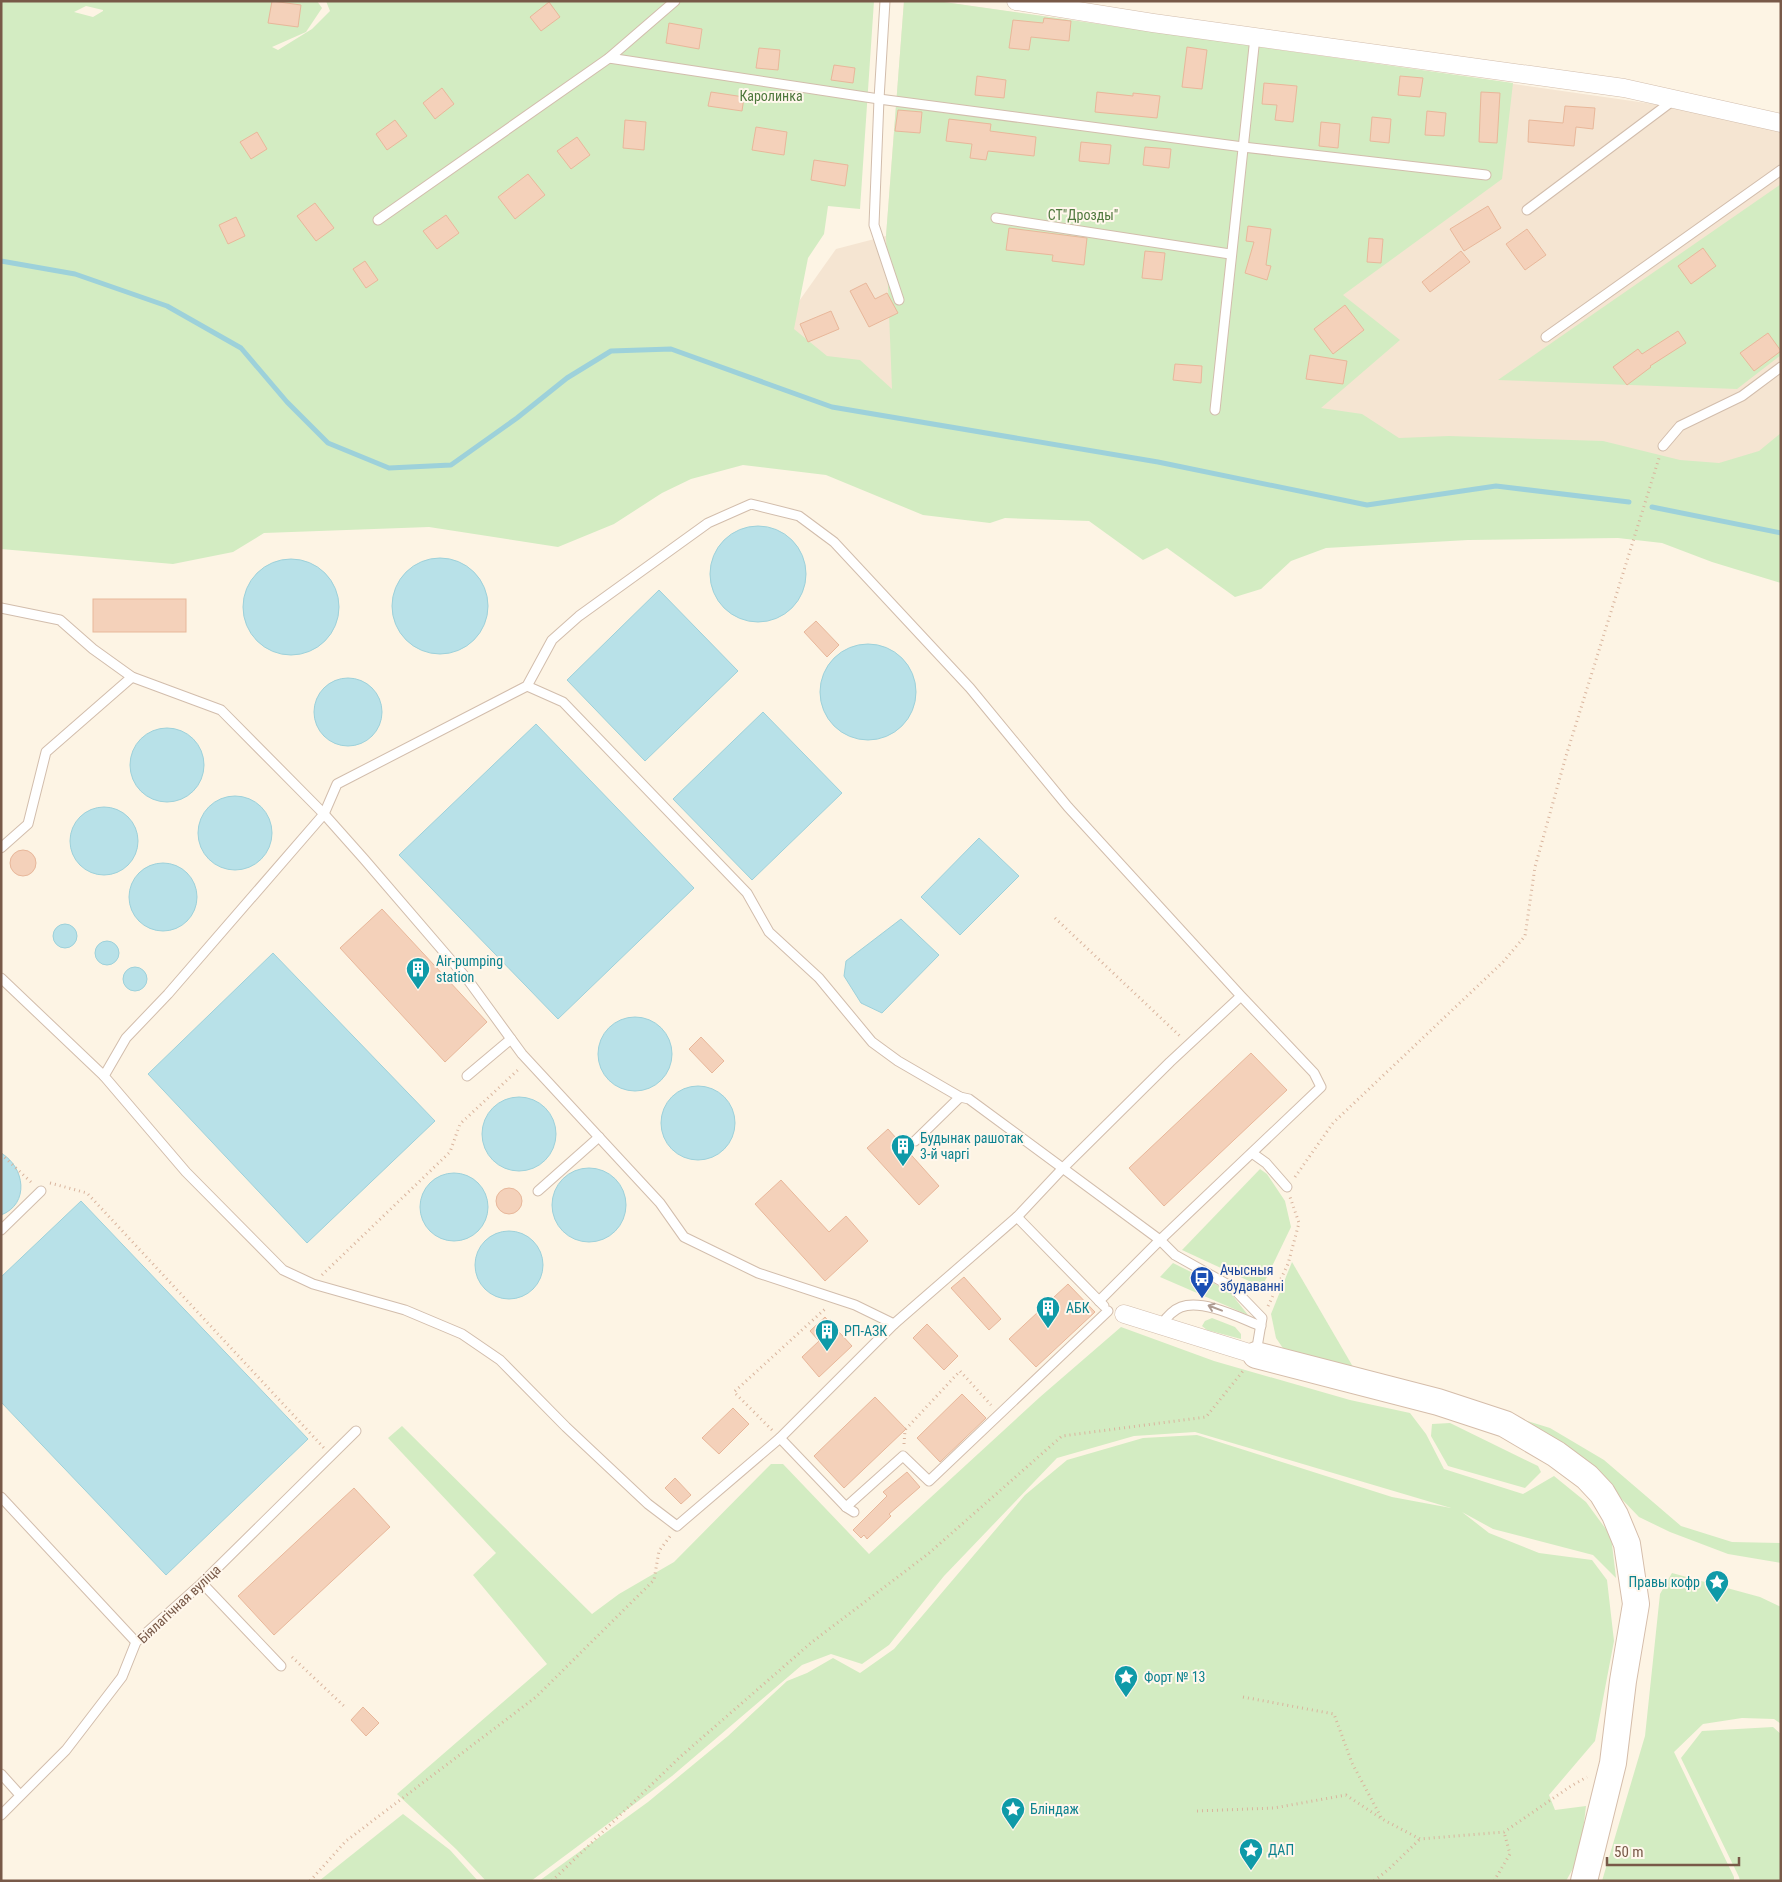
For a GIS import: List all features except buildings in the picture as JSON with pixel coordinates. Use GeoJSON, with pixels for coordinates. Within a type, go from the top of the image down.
{"type":"FeatureCollection","features":[{"type":"Feature","properties":{"kind":"street"},"geometry":{"type":"LineString","coordinates":[[1016,1],[1254,37],[1624,88],[1781,123]]}},
{"type":"Feature","properties":{"kind":"street"},"geometry":{"type":"LineString","coordinates":[[1116,1312],[1256,1355],[1438,1402],[1505,1424],[1556,1454],[1587,1477],[1602,1493],[1615,1515],[1627,1544],[1636,1604],[1613,1763],[1584,1881]]}},
{"type":"Feature","properties":{"kind":"lane"},"geometry":{"type":"LineString","coordinates":[[378,220],[609,58],[676,1]]}},
{"type":"Feature","properties":{"kind":"lane"},"geometry":{"type":"LineString","coordinates":[[885,1],[874,225],[899,300]]}},
{"type":"Feature","properties":{"kind":"lane"},"geometry":{"type":"LineString","coordinates":[[1215,410],[1254,37]]}},
{"type":"Feature","properties":{"kind":"lane"},"geometry":{"type":"LineString","coordinates":[[609,58],[879,99],[1243,147],[1486,175]]}},
{"type":"Feature","properties":{"kind":"lane"},"geometry":{"type":"LineString","coordinates":[[1526,210],[1675,99]]}},
{"type":"Feature","properties":{"kind":"lane"},"geometry":{"type":"LineString","coordinates":[[1546,337],[1781,170]]}},
{"type":"Feature","properties":{"kind":"lane"},"geometry":{"type":"LineString","coordinates":[[996,218],[1230,254]]}},
{"type":"Feature","properties":{"kind":"lane"},"geometry":{"type":"LineString","coordinates":[[1663,446],[1680,426],[1742,396],[1781,367]]}},
{"type":"Feature","properties":{"kind":"lane"},"geometry":{"type":"LineString","coordinates":[[104,1076],[126,1038],[168,994],[324,814],[337,784],[527,686],[552,640],[580,616],[708,523],[751,504],[799,516],[834,542],[963,681],[1068,807],[1314,1073],[1321,1087],[1160,1240],[1100,1301]]}},
{"type":"Feature","properties":{"kind":"lane"},"geometry":{"type":"LineString","coordinates":[[1,608],[60,620],[93,649],[132,677],[221,710],[324,814],[468,980],[528,1060],[660,1203],[684,1237],[758,1273],[855,1304],[894,1324]]}},
{"type":"Feature","properties":{"kind":"lane"},"geometry":{"type":"LineString","coordinates":[[1,848],[28,824],[46,752],[132,677]]}},
{"type":"Feature","properties":{"kind":"lane"},"geometry":{"type":"LineString","coordinates":[[527,686],[563,702],[747,893],[769,932],[819,978],[872,1042],[960,1097],[969,1099],[1160,1240],[1175,1255],[1232,1287],[1261,1322],[1256,1355]]}},
{"type":"Feature","properties":{"kind":"lane"},"geometry":{"type":"LineString","coordinates":[[1,978],[104,1076],[186,1172],[283,1270],[313,1284],[405,1310],[462,1334],[500,1360],[566,1427],[648,1504],[677,1526],[780,1438],[894,1324],[1017,1217],[1063,1168],[1188,1045],[1242,996]]}},
{"type":"Feature","properties":{"kind":"lane"},"geometry":{"type":"LineString","coordinates":[[467,1076],[510,1038]]}},
{"type":"Feature","properties":{"kind":"lane"},"geometry":{"type":"LineString","coordinates":[[915,1141],[960,1097]]}},
{"type":"Feature","properties":{"kind":"lane"},"geometry":{"type":"LineString","coordinates":[[538,1191],[599,1138]]}},
{"type":"Feature","properties":{"kind":"lane"},"geometry":{"type":"LineString","coordinates":[[1252,1153],[1266,1164],[1287,1187]]}},
{"type":"Feature","properties":{"kind":"lane"},"geometry":{"type":"LineString","coordinates":[[1,1230],[41,1191]]}},
{"type":"Feature","properties":{"kind":"lane"},"geometry":{"type":"LineString","coordinates":[[780,1438],[850,1510],[904,1456],[929,1481],[1000,1414],[1116,1312],[1100,1301],[1017,1217]]}},
{"type":"Feature","properties":{"kind":"lane"},"geometry":{"type":"LineString","coordinates":[[1161,1325],[1167,1317],[1182,1306],[1206,1305],[1261,1322]]}},
{"type":"Feature","properties":{"kind":"lane","name":"Біялагічная вуліца"},"geometry":{"type":"LineString","coordinates":[[1,1815],[66,1750],[122,1677],[136,1642],[202,1583],[356,1431]]}},
{"type":"Feature","properties":{"kind":"lane"},"geometry":{"type":"LineString","coordinates":[[1,1496],[136,1642]]}},
{"type":"Feature","properties":{"kind":"lane"},"geometry":{"type":"LineString","coordinates":[[202,1583],[281,1666]]}},
{"type":"Feature","properties":{"kind":"lane"},"geometry":{"type":"LineString","coordinates":[[1,1774],[20,1795]]}},
{"type":"Feature","properties":{"kind":"path"},"geometry":{"type":"LineString","coordinates":[[1261,1322],[1288,1264],[1299,1223],[1287,1187],[1333,1123],[1503,962],[1525,936],[1535,868],[1566,756],[1663,446]]}},
{"type":"Feature","properties":{"kind":"path"},"geometry":{"type":"LineString","coordinates":[[1054,918],[1188,1045]]}},
{"type":"Feature","properties":{"kind":"path"},"geometry":{"type":"LineString","coordinates":[[313,1284],[450,1152],[460,1124],[528,1060]]}},
{"type":"Feature","properties":{"kind":"path"},"geometry":{"type":"LineString","coordinates":[[1,1154],[41,1191],[51,1182],[87,1193],[331,1455]]}},
{"type":"Feature","properties":{"kind":"path"},"geometry":{"type":"LineString","coordinates":[[780,1438],[734,1392],[836,1298]]}},
{"type":"Feature","properties":{"kind":"path"},"geometry":{"type":"LineString","coordinates":[[552,1881],[687,1750],[812,1642],[928,1554],[1062,1436],[1206,1418],[1256,1355]]}},
{"type":"Feature","properties":{"kind":"path"},"geometry":{"type":"LineString","coordinates":[[904,1456],[905,1430],[960,1371],[1000,1414]]}},
{"type":"Feature","properties":{"kind":"path"},"geometry":{"type":"LineString","coordinates":[[310,1881],[346,1841],[536,1697],[654,1580],[659,1551],[677,1526]]}},
{"type":"Feature","properties":{"kind":"path"},"geometry":{"type":"LineString","coordinates":[[281,1666],[290,1656],[346,1708]]}},
{"type":"Feature","properties":{"kind":"path"},"geometry":{"type":"LineString","coordinates":[[1243,1697],[1334,1714],[1352,1763],[1382,1819]]}},
{"type":"Feature","properties":{"kind":"path"},"geometry":{"type":"LineString","coordinates":[[1197,1811],[1274,1808],[1346,1795],[1382,1819],[1420,1839],[1504,1832],[1571,1786],[1613,1763]]}},
{"type":"Feature","properties":{"kind":"path"},"geometry":{"type":"LineString","coordinates":[[1494,1881],[1510,1854],[1504,1832]]}},
{"type":"Feature","properties":{"kind":"path"},"geometry":{"type":"LineString","coordinates":[[1374,1881],[1420,1839]]}},
{"type":"Feature","properties":{"kind":"shaded area"},"geometry":{"type":"Polygon","coordinates":[[[904,1],[937,1],[1688,109],[1781,129],[1781,487],[1396,445],[885,395],[780,328],[836,249],[886,236],[904,1]]]}},
{"type":"Feature","properties":{"kind":"green space"},"geometry":{"type":"Polygon","coordinates":[[[1,1],[317,1],[322,8],[306,32],[272,47],[278,50],[312,29],[330,11],[326,1],[874,1],[860,209],[828,206],[824,234],[808,258],[794,329],[827,356],[860,360],[892,389],[886,236],[904,1],[937,1],[1513,83],[1502,179],[1343,295],[1400,340],[1321,408],[1362,414],[1399,438],[1449,436],[1603,441],[1680,460],[1719,463],[1759,451],[1781,433],[1781,583],[1712,562],[1662,543],[1618,538],[1468,540],[1326,548],[1291,561],[1261,589],[1235,597],[1167,548],[1143,560],[1089,521],[1005,518],[990,523],[923,515],[826,475],[743,465],[691,479],[662,493],[614,524],[558,547],[429,527],[264,533],[233,552],[173,564],[1,549],[1,1]],[[86,6],[74,12],[93,17],[103,10],[86,6]]]}},
{"type":"Feature","properties":{"kind":"green space"},"geometry":{"type":"Polygon","coordinates":[[[1781,184],[1781,355],[1737,389],[1498,380],[1781,184]]]}},
{"type":"Feature","properties":{"kind":"green space"},"geometry":{"type":"Polygon","coordinates":[[[1260,1169],[1267,1174],[1285,1201],[1291,1227],[1262,1287],[1182,1250],[1260,1169]]]}},
{"type":"Feature","properties":{"kind":"green space"},"geometry":{"type":"Polygon","coordinates":[[[1292,1262],[1356,1372],[1287,1354],[1276,1338],[1271,1314],[1292,1262]]]}},
{"type":"Feature","properties":{"kind":"green space"},"geometry":{"type":"Polygon","coordinates":[[[1173,1263],[1229,1291],[1248,1315],[1160,1277],[1173,1263]]]}},
{"type":"Feature","properties":{"kind":"green space"},"geometry":{"type":"Polygon","coordinates":[[[1212,1318],[1235,1327],[1241,1334],[1241,1339],[1207,1330],[1202,1326],[1205,1321],[1212,1318]]]}},
{"type":"Feature","properties":{"kind":"green space"},"geometry":{"type":"Polygon","coordinates":[[[1121,1327],[1214,1361],[1350,1400],[1410,1413],[1426,1434],[1444,1469],[1523,1494],[1554,1476],[1586,1502],[1611,1536],[1616,1578],[1593,1555],[1493,1529],[1462,1512],[1489,1533],[1539,1553],[1592,1560],[1607,1580],[1614,1641],[1595,1741],[1549,1795],[1555,1810],[1586,1806],[1580,1856],[1566,1881],[539,1881],[648,1802],[728,1736],[787,1681],[807,1673],[833,1658],[860,1673],[894,1649],[1025,1495],[1067,1460],[1143,1438],[1197,1435],[1392,1497],[1451,1508],[1195,1432],[1134,1436],[1057,1458],[944,1576],[889,1645],[862,1664],[831,1654],[802,1665],[672,1776],[531,1881],[486,1881],[456,1849],[397,1794],[547,1664],[473,1575],[496,1553],[388,1438],[402,1426],[592,1614],[619,1594],[674,1562],[771,1464],[783,1464],[869,1554],[1040,1397],[1121,1327]]]}},
{"type":"Feature","properties":{"kind":"green space"},"geometry":{"type":"Polygon","coordinates":[[[1521,1419],[1550,1428],[1604,1460],[1681,1526],[1732,1542],[1781,1543],[1781,1563],[1728,1554],[1670,1532],[1639,1517],[1587,1463],[1521,1419]]]}},
{"type":"Feature","properties":{"kind":"green space"},"geometry":{"type":"Polygon","coordinates":[[[1450,1423],[1538,1466],[1541,1472],[1525,1488],[1448,1466],[1431,1436],[1432,1424],[1450,1423]]]}},
{"type":"Feature","properties":{"kind":"green space"},"geometry":{"type":"Polygon","coordinates":[[[1672,1573],[1760,1597],[1781,1607],[1781,1724],[1774,1719],[1742,1718],[1703,1724],[1674,1752],[1734,1877],[1734,1881],[1602,1881],[1645,1736],[1660,1594],[1672,1573]]]}},
{"type":"Feature","properties":{"kind":"green space"},"geometry":{"type":"Polygon","coordinates":[[[1773,1727],[1781,1734],[1781,1881],[1740,1881],[1681,1758],[1702,1731],[1773,1727]]]}},
{"type":"Feature","properties":{"kind":"green space"},"geometry":{"type":"Polygon","coordinates":[[[403,1814],[450,1850],[478,1881],[319,1881],[403,1814]]]}},
{"type":"Feature","properties":{"kind":"water"},"geometry":{"type":"Polygon","coordinates":[[[758,526],[776,530],[792,540],[802,556],[806,574],[802,592],[792,608],[776,618],[758,622],[740,618],[724,608],[714,592],[710,574],[714,556],[724,540],[740,530],[758,526]]]}},
{"type":"Feature","properties":{"kind":"water"},"geometry":{"type":"Polygon","coordinates":[[[440,558],[458,562],[474,572],[484,588],[488,606],[484,624],[474,640],[458,650],[440,654],[422,650],[406,640],[396,624],[392,606],[396,588],[406,572],[422,562],[440,558]]]}},
{"type":"Feature","properties":{"kind":"water"},"geometry":{"type":"Polygon","coordinates":[[[291,559],[309,563],[325,573],[335,589],[339,607],[335,625],[325,641],[309,651],[291,655],[273,651],[257,641],[247,625],[243,607],[247,589],[257,573],[273,563],[291,559]]]}},
{"type":"Feature","properties":{"kind":"water"},"geometry":{"type":"Polygon","coordinates":[[[659,590],[738,671],[645,761],[567,680],[659,590]]]}},
{"type":"Feature","properties":{"kind":"water"},"geometry":{"type":"Polygon","coordinates":[[[868,644],[886,648],[902,658],[912,674],[916,692],[912,710],[902,726],[886,736],[868,740],[850,736],[834,726],[824,710],[820,692],[824,674],[834,658],[850,648],[868,644]]]}},
{"type":"Feature","properties":{"kind":"water"},"geometry":{"type":"Polygon","coordinates":[[[341,678],[355,678],[367,683],[377,693],[382,705],[382,719],[377,731],[367,741],[355,746],[341,746],[329,741],[319,731],[314,719],[314,705],[319,693],[329,683],[341,678]]]}},
{"type":"Feature","properties":{"kind":"water"},"geometry":{"type":"Polygon","coordinates":[[[763,712],[842,793],[752,880],[673,799],[763,712]]]}},
{"type":"Feature","properties":{"kind":"water"},"geometry":{"type":"Polygon","coordinates":[[[536,724],[694,888],[558,1019],[399,855],[536,724]]]}},
{"type":"Feature","properties":{"kind":"water"},"geometry":{"type":"Polygon","coordinates":[[[167,728],[188,734],[198,744],[204,765],[198,786],[188,796],[167,802],[146,796],[136,786],[130,765],[136,744],[146,734],[167,728]]]}},
{"type":"Feature","properties":{"kind":"water"},"geometry":{"type":"Polygon","coordinates":[[[235,796],[256,802],[266,812],[272,833],[266,854],[256,864],[235,870],[214,864],[204,854],[198,833],[204,812],[214,802],[235,796]]]}},
{"type":"Feature","properties":{"kind":"water"},"geometry":{"type":"Polygon","coordinates":[[[97,807],[111,807],[123,812],[133,822],[138,834],[138,848],[133,860],[123,870],[111,875],[97,875],[85,870],[75,860],[70,848],[70,834],[75,822],[85,812],[97,807]]]}},
{"type":"Feature","properties":{"kind":"water"},"geometry":{"type":"Polygon","coordinates":[[[979,838],[1019,876],[960,935],[921,897],[979,838]]]}},
{"type":"Feature","properties":{"kind":"water"},"geometry":{"type":"Polygon","coordinates":[[[156,863],[170,863],[182,868],[192,878],[197,890],[197,904],[192,916],[182,926],[170,931],[156,931],[144,926],[134,916],[129,904],[129,890],[134,878],[144,868],[156,863]]]}},
{"type":"Feature","properties":{"kind":"water"},"geometry":{"type":"Polygon","coordinates":[[[901,919],[939,955],[882,1013],[861,1003],[844,976],[846,961],[901,919]]]}},
{"type":"Feature","properties":{"kind":"water"},"geometry":{"type":"Polygon","coordinates":[[[65,924],[73,928],[77,936],[73,944],[65,948],[57,944],[53,936],[57,928],[65,924]]]}},
{"type":"Feature","properties":{"kind":"water"},"geometry":{"type":"Polygon","coordinates":[[[107,941],[115,945],[119,953],[115,961],[107,965],[99,961],[95,953],[99,945],[107,941]]]}},
{"type":"Feature","properties":{"kind":"water"},"geometry":{"type":"Polygon","coordinates":[[[273,953],[435,1121],[307,1243],[148,1074],[273,953]]]}},
{"type":"Feature","properties":{"kind":"water"},"geometry":{"type":"Polygon","coordinates":[[[135,967],[143,971],[147,979],[143,987],[135,991],[127,987],[123,979],[127,971],[135,967]]]}},
{"type":"Feature","properties":{"kind":"water"},"geometry":{"type":"Polygon","coordinates":[[[635,1017],[656,1023],[666,1033],[672,1054],[666,1075],[656,1085],[635,1091],[614,1085],[604,1075],[598,1054],[604,1033],[614,1023],[635,1017]]]}},
{"type":"Feature","properties":{"kind":"water"},"geometry":{"type":"Polygon","coordinates":[[[698,1086],[719,1092],[729,1102],[735,1123],[729,1144],[719,1154],[698,1160],[677,1154],[667,1144],[661,1123],[667,1102],[677,1092],[698,1086]]]}},
{"type":"Feature","properties":{"kind":"water"},"geometry":{"type":"Polygon","coordinates":[[[519,1097],[540,1103],[550,1113],[556,1134],[550,1155],[540,1165],[519,1171],[498,1165],[488,1155],[482,1134],[488,1113],[498,1103],[519,1097]]]}},
{"type":"Feature","properties":{"kind":"water"},"geometry":{"type":"Polygon","coordinates":[[[1,1153],[15,1167],[21,1185],[17,1203],[1,1215],[1,1153]]]}},
{"type":"Feature","properties":{"kind":"water"},"geometry":{"type":"Polygon","coordinates":[[[589,1168],[610,1174],[620,1184],[626,1205],[620,1226],[610,1236],[589,1242],[568,1236],[558,1226],[552,1205],[558,1184],[568,1174],[589,1168]]]}},
{"type":"Feature","properties":{"kind":"water"},"geometry":{"type":"Polygon","coordinates":[[[447,1173],[461,1173],[473,1178],[483,1188],[488,1200],[488,1214],[483,1226],[473,1236],[461,1241],[447,1241],[435,1236],[425,1226],[420,1214],[420,1200],[425,1188],[435,1178],[447,1173]]]}},
{"type":"Feature","properties":{"kind":"water"},"geometry":{"type":"Polygon","coordinates":[[[81,1201],[308,1439],[166,1575],[1,1402],[1,1277],[81,1201]]]}},
{"type":"Feature","properties":{"kind":"water"},"geometry":{"type":"Polygon","coordinates":[[[502,1231],[516,1231],[528,1236],[538,1246],[543,1258],[543,1272],[538,1284],[528,1294],[516,1299],[502,1299],[490,1294],[480,1284],[475,1272],[475,1258],[480,1246],[490,1236],[502,1231]]]}},
{"type":"Feature","properties":{"kind":"waterway"},"geometry":{"type":"LineString","coordinates":[[1,261],[75,274],[167,306],[241,348],[287,402],[328,443],[389,468],[451,465],[517,418],[567,378],[611,351],[671,349],[832,407],[1158,462],[1367,505],[1496,486],[1629,502]]}},
{"type":"Feature","properties":{"kind":"waterway"},"geometry":{"type":"LineString","coordinates":[[1652,507],[1781,533]]}},
{"type":"Feature","properties":{"kind":"place","name":"Air-pumping station"},"geometry":{"type":"Point","coordinates":[418,990]}},
{"type":"Feature","properties":{"kind":"place","name":"Будынак рашотак 3-й чаргі"},"geometry":{"type":"Point","coordinates":[903,1167]}},
{"type":"Feature","properties":{"kind":"place","name":"Ачысныя збудаванні"},"geometry":{"type":"Point","coordinates":[1202,1299]}},
{"type":"Feature","properties":{"kind":"place","name":"АБК"},"geometry":{"type":"Point","coordinates":[1048,1329]}},
{"type":"Feature","properties":{"kind":"place","name":"РП-АЗК"},"geometry":{"type":"Point","coordinates":[827,1352]}},
{"type":"Feature","properties":{"kind":"place","name":"Правы кофр"},"geometry":{"type":"Point","coordinates":[1717,1603]}},
{"type":"Feature","properties":{"kind":"place","name":"Форт № 13"},"geometry":{"type":"Point","coordinates":[1126,1698]}},
{"type":"Feature","properties":{"kind":"place","name":"Бліндаж"},"geometry":{"type":"Point","coordinates":[1013,1830]}},
{"type":"Feature","properties":{"kind":"place","name":"ДАП"},"geometry":{"type":"Point","coordinates":[1251,1871]}},
{"type":"Feature","properties":{"kind":"park label","name":"Каролинка"},"geometry":{"type":"Point","coordinates":[771,96]}},
{"type":"Feature","properties":{"kind":"park label","name":"СТ\"Дрозды\""},"geometry":{"type":"Point","coordinates":[1083,215]}}]}
